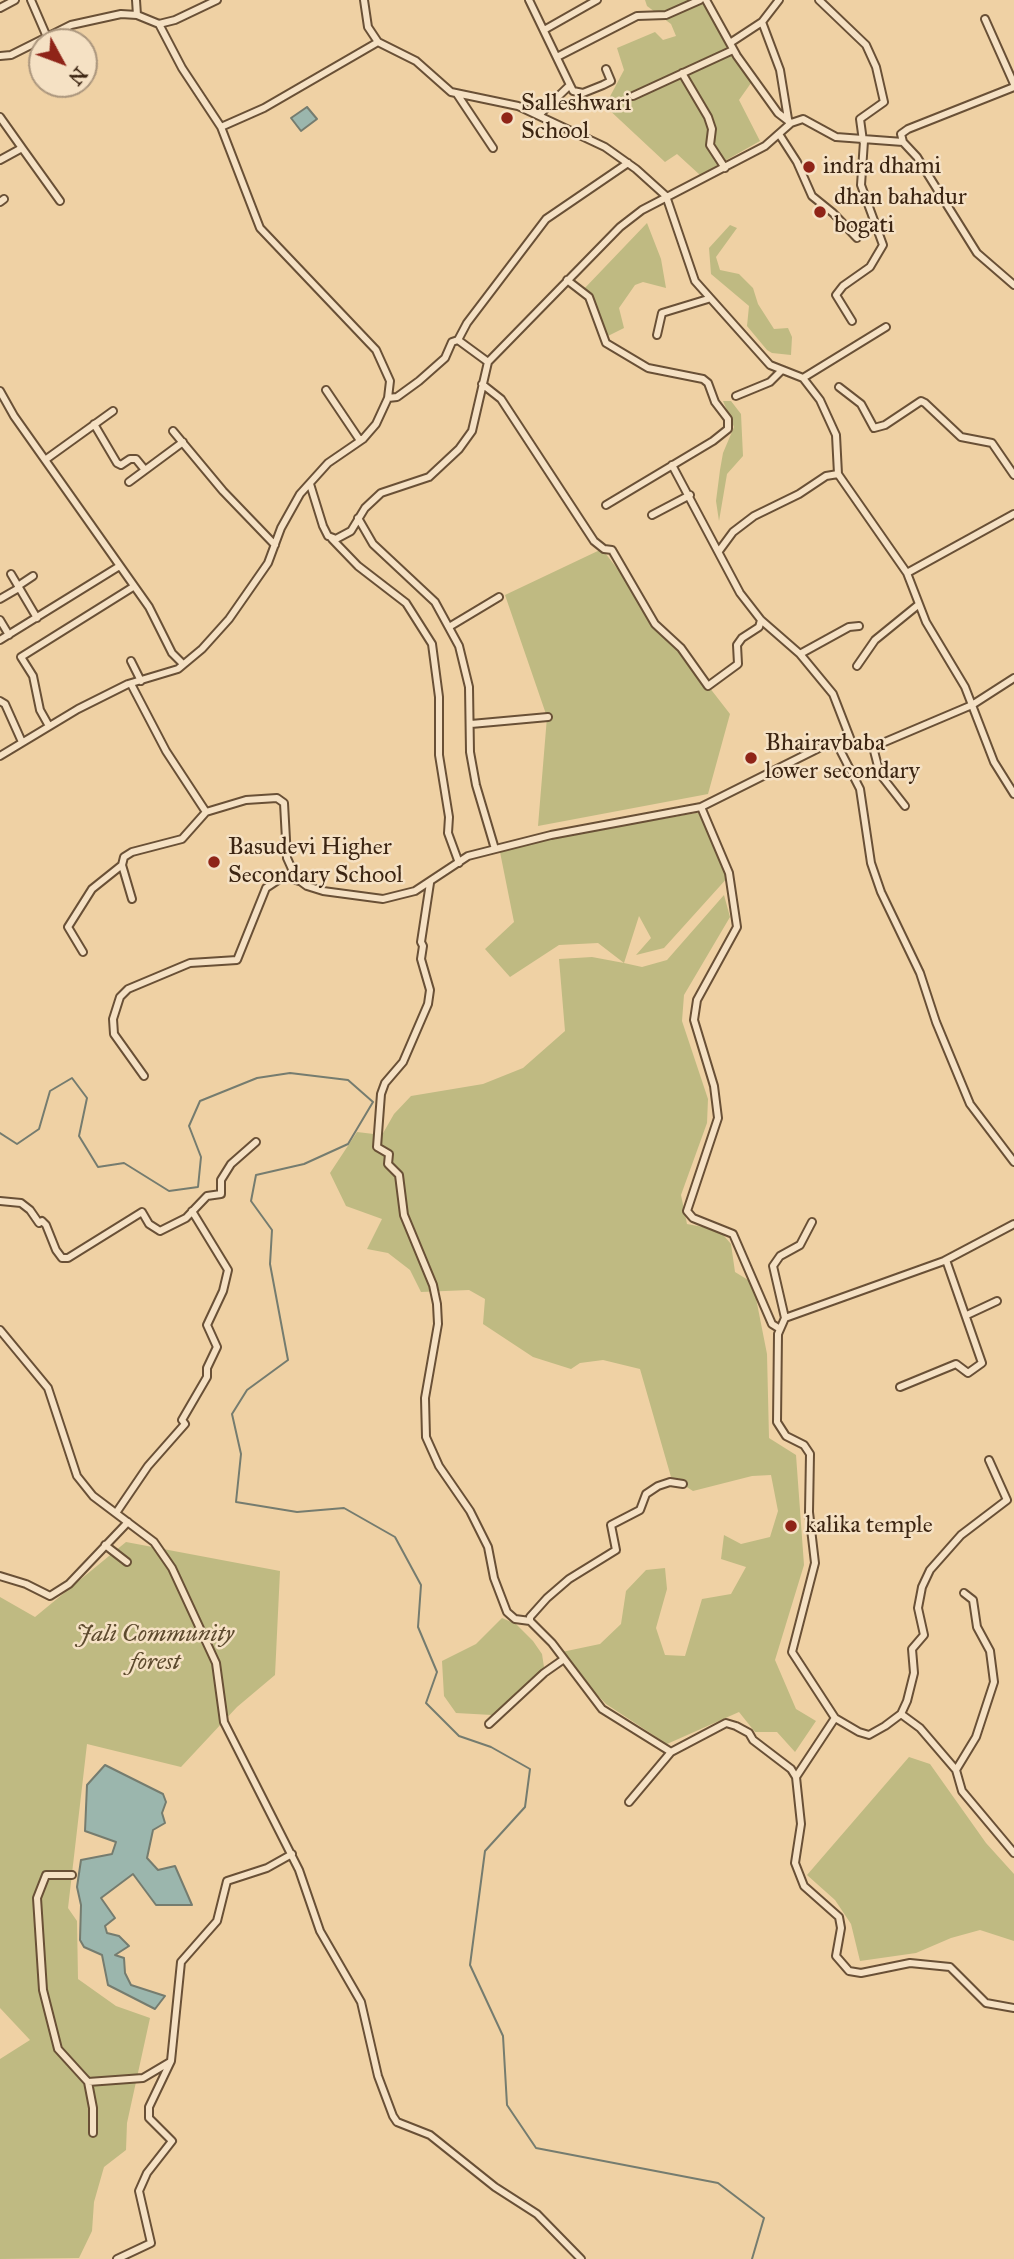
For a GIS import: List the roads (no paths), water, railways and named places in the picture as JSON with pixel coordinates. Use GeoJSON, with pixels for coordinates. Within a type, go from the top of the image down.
{"type":"FeatureCollection","features":[{"type":"Feature","properties":{"kind":"street"},"geometry":{"type":"LineString","coordinates":[[0,8],[15,0]]}},
{"type":"Feature","properties":{"kind":"street"},"geometry":{"type":"LineString","coordinates":[[31,0],[43,28]]}},
{"type":"Feature","properties":{"kind":"street"},"geometry":{"type":"LineString","coordinates":[[135,0],[137,15]]}},
{"type":"Feature","properties":{"kind":"street"},"geometry":{"type":"LineString","coordinates":[[65,28],[121,14],[137,15],[159,24],[175,20],[217,0]]}},
{"type":"Feature","properties":{"kind":"street"},"geometry":{"type":"LineString","coordinates":[[364,0],[368,27],[378,41],[416,61],[457,94],[493,148]]}},
{"type":"Feature","properties":{"kind":"street"},"geometry":{"type":"LineString","coordinates":[[529,0],[573,91],[583,93],[611,81],[606,69]]}},
{"type":"Feature","properties":{"kind":"street"},"geometry":{"type":"LineString","coordinates":[[544,30],[597,0]]}},
{"type":"Feature","properties":{"kind":"street"},"geometry":{"type":"LineString","coordinates":[[557,57],[637,16],[666,15],[700,0]]}},
{"type":"Feature","properties":{"kind":"street"},"geometry":{"type":"LineString","coordinates":[[706,0],[733,50],[778,113],[789,121],[803,119],[836,137],[903,142]]}},
{"type":"Feature","properties":{"kind":"street"},"geometry":{"type":"LineString","coordinates":[[730,43],[761,22],[779,0]]}},
{"type":"Feature","properties":{"kind":"street"},"geometry":{"type":"LineString","coordinates":[[819,0],[866,46],[876,66],[884,102],[860,119],[863,141],[861,185],[883,245],[870,267],[843,286],[836,295],[852,321]]}},
{"type":"Feature","properties":{"kind":"street"},"geometry":{"type":"LineString","coordinates":[[985,19],[1014,86],[901,134],[903,142],[917,157],[977,253],[1014,285]]}},
{"type":"Feature","properties":{"kind":"street"},"geometry":{"type":"LineString","coordinates":[[332,539],[345,536],[381,493],[429,477],[459,449],[472,431],[488,362],[620,227],[666,196],[725,168],[765,146],[779,134],[789,121],[780,70],[761,22]]}},
{"type":"Feature","properties":{"kind":"street"},"geometry":{"type":"LineString","coordinates":[[0,756],[49,726],[131,684],[169,674],[202,649],[229,619],[268,563],[289,511],[328,463],[363,439],[383,412],[388,398],[390,381],[376,350],[260,228],[221,127],[182,68],[159,24]]}},
{"type":"Feature","properties":{"kind":"street"},"geometry":{"type":"LineString","coordinates":[[221,127],[264,108],[378,41]]}},
{"type":"Feature","properties":{"kind":"street"},"geometry":{"type":"LineString","coordinates":[[0,62],[28,46]]}},
{"type":"Feature","properties":{"kind":"street"},"geometry":{"type":"LineString","coordinates":[[633,96],[733,50]]}},
{"type":"Feature","properties":{"kind":"street"},"geometry":{"type":"LineString","coordinates":[[0,56],[11,55]]}},
{"type":"Feature","properties":{"kind":"street"},"geometry":{"type":"LineString","coordinates":[[682,73],[708,117],[712,129],[710,145],[725,168]]}},
{"type":"Feature","properties":{"kind":"street"},"geometry":{"type":"LineString","coordinates":[[539,115],[570,85]]}},
{"type":"Feature","properties":{"kind":"street"},"geometry":{"type":"LineString","coordinates":[[457,94],[501,100],[605,147],[666,196],[686,260],[695,281],[708,299],[770,365],[781,372],[803,378],[820,400],[836,435],[838,474],[906,573],[918,606],[962,681],[994,762],[1014,794]]}},
{"type":"Feature","properties":{"kind":"street"},"geometry":{"type":"LineString","coordinates":[[0,117],[60,201]]}},
{"type":"Feature","properties":{"kind":"street"},"geometry":{"type":"LineString","coordinates":[[779,134],[797,162],[812,196],[833,212],[857,238]]}},
{"type":"Feature","properties":{"kind":"street"},"geometry":{"type":"LineString","coordinates":[[0,160],[22,148]]}},
{"type":"Feature","properties":{"kind":"street"},"geometry":{"type":"LineString","coordinates":[[388,398],[397,397],[445,358],[452,342],[458,340],[510,263],[546,219],[628,163]]}},
{"type":"Feature","properties":{"kind":"street"},"geometry":{"type":"LineString","coordinates":[[567,280],[589,296],[602,337],[611,347],[648,368],[688,375],[708,383],[715,401],[729,419],[728,429],[606,505]]}},
{"type":"Feature","properties":{"kind":"street"},"geometry":{"type":"LineString","coordinates":[[657,335],[663,313],[708,299]]}},
{"type":"Feature","properties":{"kind":"street"},"geometry":{"type":"LineString","coordinates":[[803,378],[886,327]]}},
{"type":"Feature","properties":{"kind":"street"},"geometry":{"type":"LineString","coordinates":[[458,340],[488,362]]}},
{"type":"Feature","properties":{"kind":"street"},"geometry":{"type":"LineString","coordinates":[[736,396],[771,382],[781,372]]}},
{"type":"Feature","properties":{"kind":"street"},"geometry":{"type":"LineString","coordinates":[[482,384],[500,400],[594,541],[604,549],[612,550],[655,624],[681,648],[708,686],[738,664],[737,645],[741,638],[759,627],[761,620]]}},
{"type":"Feature","properties":{"kind":"street"},"geometry":{"type":"LineString","coordinates":[[839,387],[861,404],[874,428],[885,425],[921,401],[925,403],[961,437],[992,443],[1014,475]]}},
{"type":"Feature","properties":{"kind":"street"},"geometry":{"type":"LineString","coordinates":[[326,390],[359,439],[363,439]]}},
{"type":"Feature","properties":{"kind":"street"},"geometry":{"type":"LineString","coordinates":[[0,391],[118,566],[149,607],[173,653],[183,664]]}},
{"type":"Feature","properties":{"kind":"street"},"geometry":{"type":"LineString","coordinates":[[45,460],[113,411]]}},
{"type":"Feature","properties":{"kind":"street"},"geometry":{"type":"LineString","coordinates":[[94,424],[117,463],[121,465],[130,459],[136,459],[145,470]]}},
{"type":"Feature","properties":{"kind":"street"},"geometry":{"type":"LineString","coordinates":[[173,431],[223,491],[275,545]]}},
{"type":"Feature","properties":{"kind":"street"},"geometry":{"type":"LineString","coordinates":[[130,482],[183,442]]}},
{"type":"Feature","properties":{"kind":"street"},"geometry":{"type":"LineString","coordinates":[[672,465],[740,593],[761,620],[800,654],[833,694],[852,743]]}},
{"type":"Feature","properties":{"kind":"street"},"geometry":{"type":"LineString","coordinates":[[719,551],[733,532],[754,516],[808,489],[826,476],[838,474]]}},
{"type":"Feature","properties":{"kind":"street"},"geometry":{"type":"LineString","coordinates":[[310,484],[323,526],[332,539],[365,572],[406,603],[432,645],[439,697],[439,755],[449,817],[448,833],[459,863]]}},
{"type":"Feature","properties":{"kind":"street"},"geometry":{"type":"LineString","coordinates":[[652,515],[690,495]]}},
{"type":"Feature","properties":{"kind":"street"},"geometry":{"type":"LineString","coordinates":[[906,573],[1014,514]]}},
{"type":"Feature","properties":{"kind":"street"},"geometry":{"type":"LineString","coordinates":[[358,518],[373,544],[418,583],[435,602],[466,666],[471,724],[470,752],[476,785],[495,849]]}},
{"type":"Feature","properties":{"kind":"street"},"geometry":{"type":"LineString","coordinates":[[0,640],[118,566]]}},
{"type":"Feature","properties":{"kind":"street"},"geometry":{"type":"LineString","coordinates":[[10,574],[37,618]]}},
{"type":"Feature","properties":{"kind":"street"},"geometry":{"type":"LineString","coordinates":[[0,599],[33,576]]}},
{"type":"Feature","properties":{"kind":"street"},"geometry":{"type":"LineString","coordinates":[[49,726],[40,710],[33,676],[21,657],[133,587]]}},
{"type":"Feature","properties":{"kind":"street"},"geometry":{"type":"LineString","coordinates":[[449,627],[499,597]]}},
{"type":"Feature","properties":{"kind":"street"},"geometry":{"type":"LineString","coordinates":[[858,666],[875,640],[918,606]]}},
{"type":"Feature","properties":{"kind":"street"},"geometry":{"type":"LineString","coordinates":[[0,620],[9,635]]}},
{"type":"Feature","properties":{"kind":"street"},"geometry":{"type":"LineString","coordinates":[[800,654],[849,627],[859,626]]}},
{"type":"Feature","properties":{"kind":"street"},"geometry":{"type":"LineString","coordinates":[[131,661],[141,681]]}},
{"type":"Feature","properties":{"kind":"street"},"geometry":{"type":"LineString","coordinates":[[144,1076],[114,1034],[113,1019],[120,997],[128,989],[176,968],[240,958],[244,939],[266,888],[285,876],[323,891],[383,899],[415,891],[468,856],[628,819],[701,807],[808,752],[837,744],[852,743],[873,747],[972,705],[1014,678]]}},
{"type":"Feature","properties":{"kind":"street"},"geometry":{"type":"LineString","coordinates":[[131,684],[166,751],[206,812]]}},
{"type":"Feature","properties":{"kind":"street"},"geometry":{"type":"LineString","coordinates":[[0,701],[5,704],[22,742]]}},
{"type":"Feature","properties":{"kind":"street"},"geometry":{"type":"LineString","coordinates":[[471,724],[548,718]]}},
{"type":"Feature","properties":{"kind":"street"},"geometry":{"type":"LineString","coordinates":[[837,744],[860,789],[871,863],[881,892],[920,973],[936,1022],[970,1104],[1012,1157]]}},
{"type":"Feature","properties":{"kind":"street"},"geometry":{"type":"LineString","coordinates":[[873,747],[880,774],[905,806]]}},
{"type":"Feature","properties":{"kind":"street"},"geometry":{"type":"LineString","coordinates":[[132,899],[122,865],[124,858],[132,852],[182,839],[206,812],[246,800],[277,798],[284,803],[287,858],[292,873],[301,881]]}},
{"type":"Feature","properties":{"kind":"street"},"geometry":{"type":"LineString","coordinates":[[701,807],[729,873],[737,927],[697,1000],[694,1020],[714,1086],[718,1118],[687,1211],[693,1218],[733,1234],[772,1324],[780,1329]]}},
{"type":"Feature","properties":{"kind":"street"},"geometry":{"type":"LineString","coordinates":[[83,952],[68,927],[92,889],[122,865]]}},
{"type":"Feature","properties":{"kind":"street"},"geometry":{"type":"LineString","coordinates":[[430,883],[421,942],[421,959],[430,990],[428,1004],[402,1062],[385,1083],[381,1094],[377,1147],[388,1154],[388,1164],[399,1175],[404,1216],[433,1285],[437,1304],[438,1324],[425,1398],[426,1437],[439,1466],[470,1511],[488,1547],[494,1578],[507,1612],[515,1619],[530,1621],[564,1659],[602,1709],[671,1752]]}},
{"type":"Feature","properties":{"kind":"street"},"geometry":{"type":"LineString","coordinates":[[0,1201],[21,1203],[39,1223],[42,1221],[62,1258],[76,1254],[142,1212],[149,1224],[160,1231],[192,1211],[207,1196],[221,1194],[221,1180],[231,1164],[256,1142]]}},
{"type":"Feature","properties":{"kind":"street"},"geometry":{"type":"LineString","coordinates":[[116,1513],[148,1466],[185,1424],[182,1420],[207,1377],[207,1368],[217,1347],[206,1325],[223,1291],[228,1270],[192,1211]]}},
{"type":"Feature","properties":{"kind":"street"},"geometry":{"type":"LineString","coordinates":[[812,1222],[800,1245],[780,1256],[774,1266],[785,1318],[780,1329],[775,1378],[777,1422],[786,1436],[804,1445],[810,1454],[809,1512],[816,1563],[792,1652],[835,1718],[869,1735],[901,1714],[912,1686],[912,1649],[924,1635],[918,1608],[922,1587],[930,1570],[961,1535],[1007,1500],[989,1460]]}},
{"type":"Feature","properties":{"kind":"street"},"geometry":{"type":"LineString","coordinates":[[785,1318],[946,1260],[1014,1224]]}},
{"type":"Feature","properties":{"kind":"street"},"geometry":{"type":"LineString","coordinates":[[900,1387],[956,1364],[968,1374],[981,1365],[983,1360],[946,1260]]}},
{"type":"Feature","properties":{"kind":"street"},"geometry":{"type":"LineString","coordinates":[[967,1315],[997,1301]]}},
{"type":"Feature","properties":{"kind":"street"},"geometry":{"type":"LineString","coordinates":[[0,1330],[48,1388],[77,1476],[93,1496],[154,1542],[172,1568],[216,1663],[224,1722],[292,1854],[320,1931],[361,2003],[379,2076],[393,2116],[397,2122],[430,2134],[495,2187],[537,2214],[581,2259]]}},
{"type":"Feature","properties":{"kind":"street"},"geometry":{"type":"LineString","coordinates":[[530,1621],[530,1617],[562,1585],[616,1550],[609,1527],[612,1523],[640,1510],[646,1494],[658,1486],[670,1482],[683,1484]]}},
{"type":"Feature","properties":{"kind":"street"},"geometry":{"type":"LineString","coordinates":[[0,1576],[26,1584],[50,1596],[69,1584],[128,1522]]}},
{"type":"Feature","properties":{"kind":"street"},"geometry":{"type":"LineString","coordinates":[[105,1545],[127,1562]]}},
{"type":"Feature","properties":{"kind":"street"},"geometry":{"type":"LineString","coordinates":[[956,1770],[976,1737],[994,1682],[990,1651],[977,1627],[973,1600],[964,1592]]}},
{"type":"Feature","properties":{"kind":"street"},"geometry":{"type":"LineString","coordinates":[[489,1724],[544,1672],[564,1659]]}},
{"type":"Feature","properties":{"kind":"street"},"geometry":{"type":"LineString","coordinates":[[901,1714],[920,1728],[956,1770],[962,1791],[1014,1853]]}},
{"type":"Feature","properties":{"kind":"street"},"geometry":{"type":"LineString","coordinates":[[796,1777],[835,1718]]}},
{"type":"Feature","properties":{"kind":"street"},"geometry":{"type":"LineString","coordinates":[[629,1802],[671,1752],[726,1723],[749,1733],[773,1758],[791,1769],[796,1777],[802,1824],[794,1863],[804,1886],[839,1917],[841,1928],[836,1956],[844,1966],[849,1971],[862,1973],[910,1964],[950,1967],[986,2003],[1014,2008]]}},
{"type":"Feature","properties":{"kind":"street"},"geometry":{"type":"LineString","coordinates":[[117,2259],[151,2243],[139,2191],[147,2173],[172,2141],[149,2118],[149,2107],[171,2061],[181,1962],[218,1921],[227,1881],[267,1868],[292,1854]]}},
{"type":"Feature","properties":{"kind":"street"},"geometry":{"type":"LineString","coordinates":[[72,1875],[46,1875],[37,1898],[38,1941],[43,1990],[58,2049],[88,2082],[93,2108],[93,2133]]}},
{"type":"Feature","properties":{"kind":"street"},"geometry":{"type":"LineString","coordinates":[[88,2082],[143,2078],[171,2061]]}},
{"type":"Feature","properties":{"kind":"water"},"geometry":{"type":"Polygon","coordinates":[[[307,107],[317,119],[301,131],[291,118],[307,107]]]}},
{"type":"Feature","properties":{"kind":"water"},"geometry":{"type":"Polygon","coordinates":[[[105,1765],[163,1794],[166,1802],[162,1813],[165,1823],[153,1830],[147,1858],[158,1870],[175,1866],[192,1905],[156,1905],[133,1874],[101,1898],[115,1918],[105,1926],[107,1933],[119,1936],[129,1946],[115,1955],[124,1958],[125,1973],[131,1985],[165,1996],[155,2009],[108,1985],[102,1955],[84,1947],[80,1940],[81,1905],[77,1887],[81,1860],[112,1854],[116,1842],[85,1831],[87,1785],[105,1765]]]}},
{"type":"Feature","properties":{"kind":"waterway"},"geometry":{"type":"LineString","coordinates":[[0,1133],[17,1144],[39,1129],[50,1091],[72,1078],[87,1098],[79,1136],[98,1167],[124,1163],[169,1191],[198,1187],[201,1157],[189,1126],[200,1101],[257,1078],[290,1073],[348,1080],[373,1102],[348,1144],[304,1164],[256,1175],[251,1201],[272,1230],[270,1264],[288,1360],[247,1390],[232,1414],[241,1454],[236,1502],[297,1512],[344,1508],[395,1537],[421,1585],[418,1627],[437,1672],[426,1703],[459,1736],[491,1747],[530,1769],[525,1807],[485,1851],[470,1965],[503,2036],[507,2105],[536,2148],[718,2183],[764,2218],[752,2259]]}},
{"type":"Feature","properties":{"kind":"place","name":"Salleshwari School"},"geometry":{"type":"Point","coordinates":[507,118]}},
{"type":"Feature","properties":{"kind":"place","name":"indra dhami"},"geometry":{"type":"Point","coordinates":[809,167]}},
{"type":"Feature","properties":{"kind":"place","name":"dhan bahadur bogati"},"geometry":{"type":"Point","coordinates":[820,212]}},
{"type":"Feature","properties":{"kind":"place","name":"Bhairavbaba lower secondary"},"geometry":{"type":"Point","coordinates":[751,758]}},
{"type":"Feature","properties":{"kind":"place","name":"Basudevi Higher Secondary School"},"geometry":{"type":"Point","coordinates":[214,862]}},
{"type":"Feature","properties":{"kind":"place","name":"kalika temple"},"geometry":{"type":"Point","coordinates":[791,1526]}},
{"type":"Feature","properties":{"kind":"park label","name":"Jali Community forest"},"geometry":{"type":"Point","coordinates":[155,1649]}}]}
